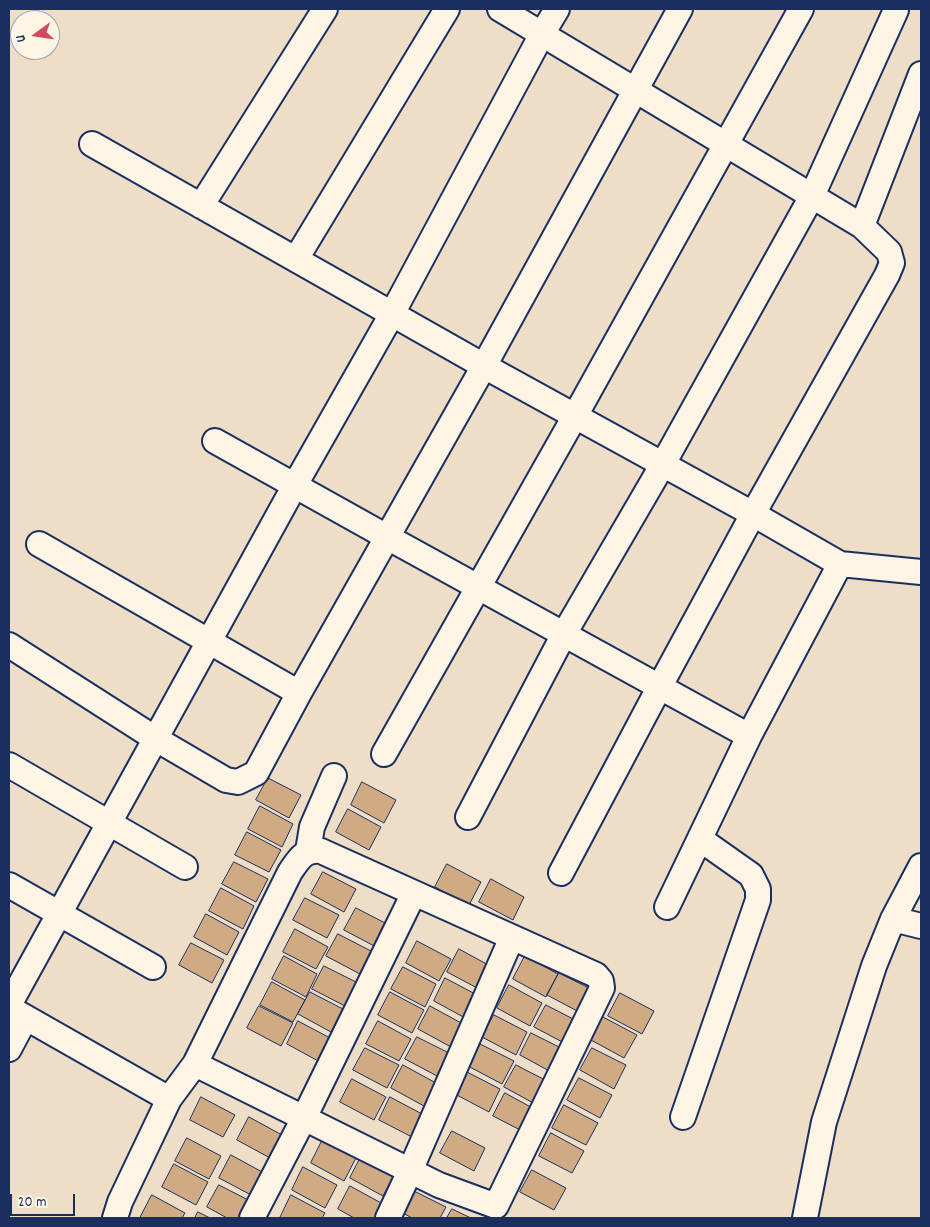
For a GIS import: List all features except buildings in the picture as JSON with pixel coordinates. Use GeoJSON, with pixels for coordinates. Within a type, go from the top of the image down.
{"type":"FeatureCollection","features":[{"type":"Feature","properties":{"kind":"street"},"geometry":{"type":"LineString","coordinates":[[201,206],[325,9]]}},
{"type":"Feature","properties":{"kind":"street"},"geometry":{"type":"LineString","coordinates":[[296,260],[447,9]]}},
{"type":"Feature","properties":{"kind":"street"},"geometry":{"type":"LineString","coordinates":[[500,9],[862,226],[889,252],[892,263],[888,275],[753,514],[561,873]]}},
{"type":"Feature","properties":{"kind":"street"},"geometry":{"type":"LineString","coordinates":[[9,1050],[14,1011],[59,914],[392,314],[557,9]]}},
{"type":"Feature","properties":{"kind":"street"},"geometry":{"type":"LineString","coordinates":[[9,645],[156,739],[226,780],[238,782],[256,773],[299,693],[484,366],[680,9]]}},
{"type":"Feature","properties":{"kind":"street"},"geometry":{"type":"LineString","coordinates":[[384,754],[575,416],[801,9]]}},
{"type":"Feature","properties":{"kind":"street"},"geometry":{"type":"LineString","coordinates":[[468,817],[564,634],[663,464],[812,196],[896,10]]}},
{"type":"Feature","properties":{"kind":"street"},"geometry":{"type":"LineString","coordinates":[[862,226],[921,74]]}},
{"type":"Feature","properties":{"kind":"street"},"geometry":{"type":"LineString","coordinates":[[92,144],[484,366],[840,564],[921,572]]}},
{"type":"Feature","properties":{"kind":"street"},"geometry":{"type":"LineString","coordinates":[[215,441],[750,736]]}},
{"type":"Feature","properties":{"kind":"street"},"geometry":{"type":"LineString","coordinates":[[39,544],[299,693]]}},
{"type":"Feature","properties":{"kind":"street"},"geometry":{"type":"LineString","coordinates":[[666,907],[750,736],[840,564]]}},
{"type":"Feature","properties":{"kind":"street"},"geometry":{"type":"LineString","coordinates":[[9,765],[185,867]]}},
{"type":"Feature","properties":{"kind":"street"},"geometry":{"type":"LineString","coordinates":[[308,852],[312,827],[334,776]]}},
{"type":"Feature","properties":{"kind":"street"},"geometry":{"type":"LineString","coordinates":[[683,1117],[758,900],[758,889],[751,875],[700,839]]}},
{"type":"Feature","properties":{"kind":"street"},"geometry":{"type":"LineString","coordinates":[[115,1218],[120,1202],[169,1098],[195,1064],[290,872],[300,857],[308,852],[321,851],[596,975],[601,981],[602,988],[494,1212],[195,1064]]}},
{"type":"Feature","properties":{"kind":"street"},"geometry":{"type":"LineString","coordinates":[[804,1218],[824,1122],[874,966],[893,919],[921,866]]}},
{"type":"Feature","properties":{"kind":"street"},"geometry":{"type":"LineString","coordinates":[[9,885],[153,967]]}},
{"type":"Feature","properties":{"kind":"street"},"geometry":{"type":"LineString","coordinates":[[252,1218],[304,1118],[414,893]]}},
{"type":"Feature","properties":{"kind":"street"},"geometry":{"type":"LineString","coordinates":[[893,919],[921,926]]}},
{"type":"Feature","properties":{"kind":"street"},"geometry":{"type":"LineString","coordinates":[[388,1218],[512,937]]}},
{"type":"Feature","properties":{"kind":"street"},"geometry":{"type":"LineString","coordinates":[[14,1011],[169,1098]]}}]}
